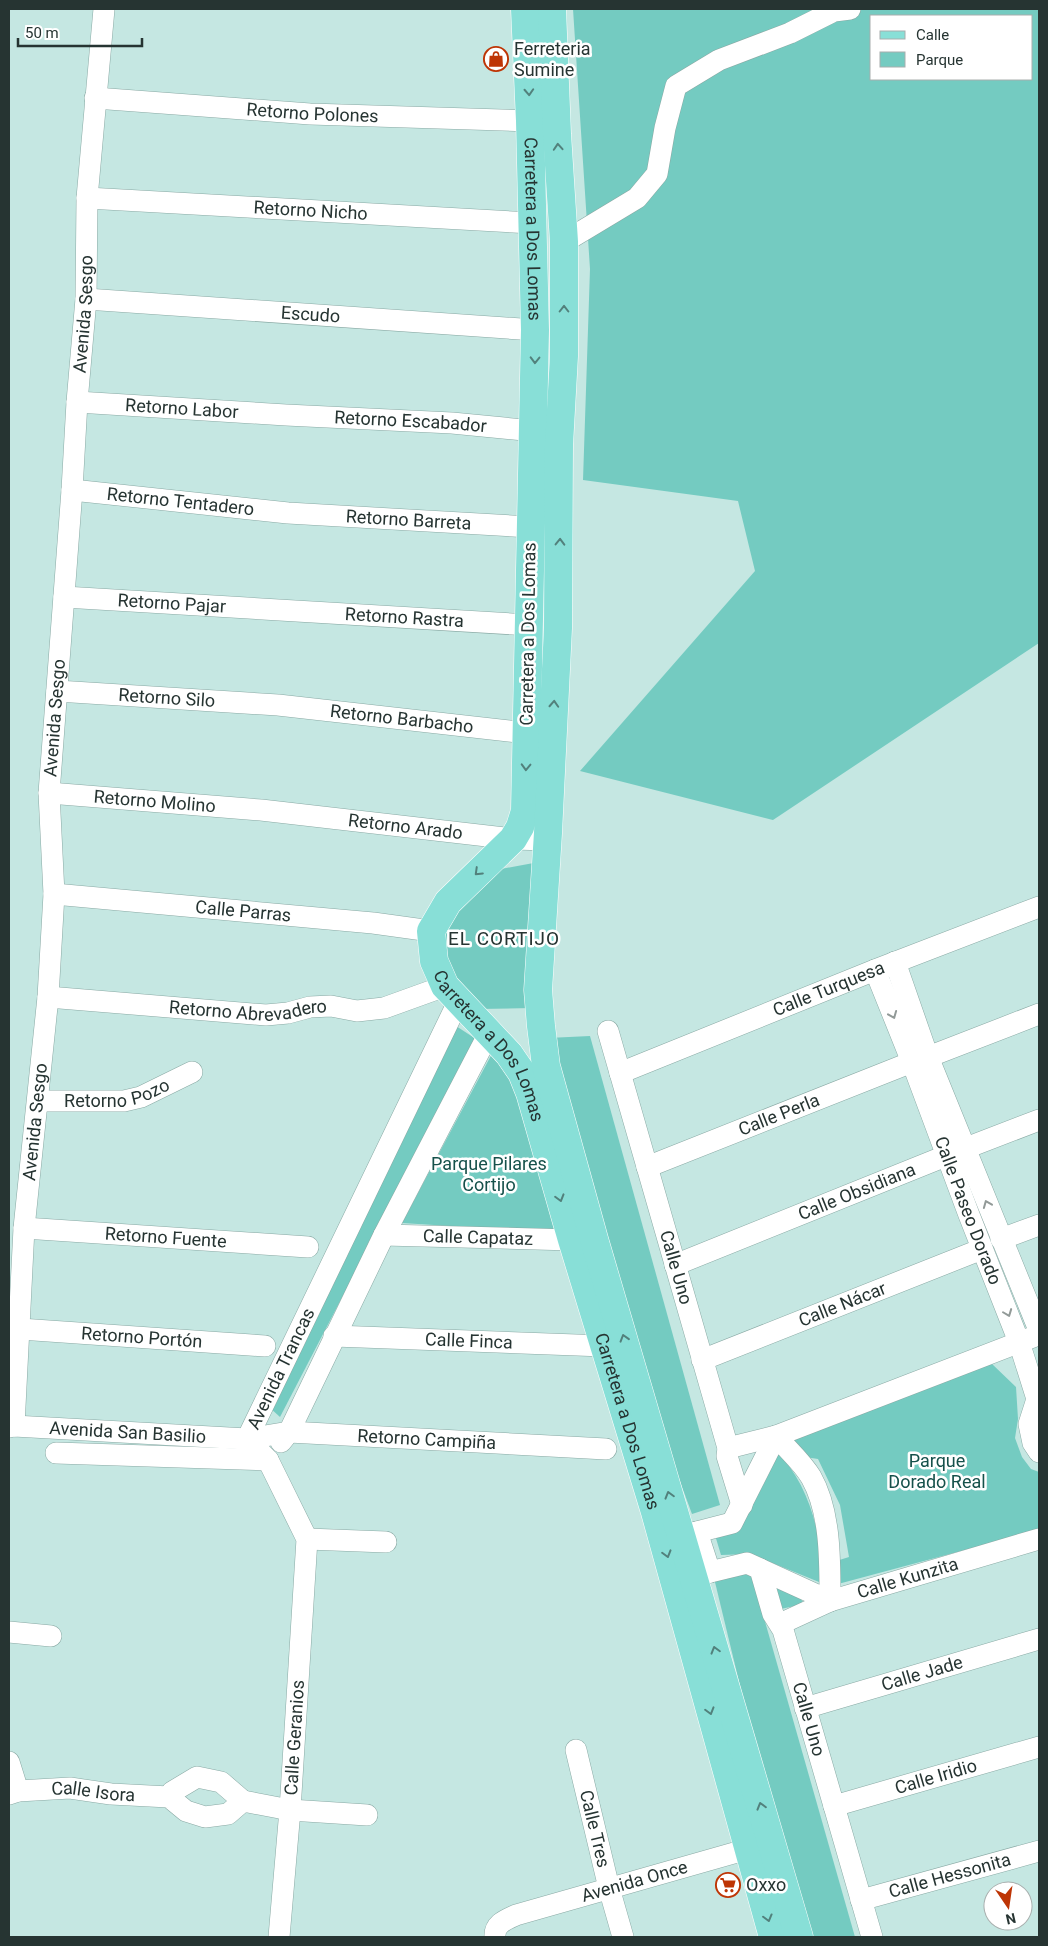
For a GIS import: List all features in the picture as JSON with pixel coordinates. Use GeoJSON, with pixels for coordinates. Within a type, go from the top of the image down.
{"type":"FeatureCollection","features":[{"type":"Feature","properties":{"kind":"main road","name":"Carretera a Dos Lomas"},"geometry":{"type":"LineString","coordinates":[[525,9],[530,121],[535,330],[525,811],[520,827],[513,839],[448,902],[432,930],[434,962],[452,994],[508,1054],[522,1073],[530,1093],[604,1346],[648,1458],[689,1534],[702,1575],[760,1846],[773,1937]]}},
{"type":"Feature","properties":{"kind":"main road","name":"Carretera a Dos Lomas"},"geometry":{"type":"LineString","coordinates":[[552,9],[564,242],[564,356],[560,445],[558,628],[548,840],[538,990],[546,1066],[648,1458],[760,1846],[799,1937]]}},
{"type":"Feature","properties":{"kind":"street","name":"Avenida Sesgo"},"geometry":{"type":"LineString","coordinates":[[11,1427],[20,1329],[24,1228],[48,997],[54,894],[49,793],[86,299],[87,198],[104,9]]}},
{"type":"Feature","properties":{"kind":"street"},"geometry":{"type":"LineString","coordinates":[[564,242],[637,198],[657,174],[665,128],[676,86],[719,60],[790,33],[834,11],[850,9]]}},
{"type":"Feature","properties":{"kind":"street","name":"Retorno Polones"},"geometry":{"type":"LineString","coordinates":[[95,98],[310,114],[530,121]]}},
{"type":"Feature","properties":{"kind":"street","name":"Retorno Nicho"},"geometry":{"type":"LineString","coordinates":[[87,198],[532,224]]}},
{"type":"Feature","properties":{"kind":"street","name":"Escudo"},"geometry":{"type":"LineString","coordinates":[[86,299],[535,330]]}},
{"type":"Feature","properties":{"kind":"street","name":"Retorno Labor"},"geometry":{"type":"LineString","coordinates":[[77,402],[286,415]]}},
{"type":"Feature","properties":{"kind":"street","name":"Retorno Escabador"},"geometry":{"type":"LineString","coordinates":[[286,415],[452,423],[534,431]]}},
{"type":"Feature","properties":{"kind":"street","name":"Retorno Tentadero"},"geometry":{"type":"LineString","coordinates":[[72,490],[288,513]]}},
{"type":"Feature","properties":{"kind":"street","name":"Retorno Barreta"},"geometry":{"type":"LineString","coordinates":[[288,513],[530,527]]}},
{"type":"Feature","properties":{"kind":"street","name":"Retorno Pajar"},"geometry":{"type":"LineString","coordinates":[[64,598],[279,610]]}},
{"type":"Feature","properties":{"kind":"street","name":"Retorno Rastra"},"geometry":{"type":"LineString","coordinates":[[279,610],[529,626]]}},
{"type":"Feature","properties":{"kind":"street","name":"Retorno Silo"},"geometry":{"type":"LineString","coordinates":[[57,691],[278,705]]}},
{"type":"Feature","properties":{"kind":"street","name":"Retorno Barbacho"},"geometry":{"type":"LineString","coordinates":[[278,705],[527,733]]}},
{"type":"Feature","properties":{"kind":"street","name":"Retorno Molino"},"geometry":{"type":"LineString","coordinates":[[49,793],[261,810]]}},
{"type":"Feature","properties":{"kind":"street","name":"Retorno Arado"},"geometry":{"type":"LineString","coordinates":[[261,810],[513,839],[548,840]]}},
{"type":"Feature","properties":{"kind":"street","name":"Calle Parras"},"geometry":{"type":"LineString","coordinates":[[54,894],[432,930]]}},
{"type":"Feature","properties":{"kind":"street","name":"Calle Turquesa"},"geometry":{"type":"LineString","coordinates":[[620,1073],[895,962],[1039,907]]}},
{"type":"Feature","properties":{"kind":"street","name":"Calle Paseo Dorado"},"geometry":{"type":"LineString","coordinates":[[895,962],[920,1060]]}},
{"type":"Feature","properties":{"kind":"street","name":"Calle Paseo Dorado"},"geometry":{"type":"LineString","coordinates":[[875,970],[920,1060],[992,1244],[1019,1342],[1038,1398],[1029,1424],[1032,1443],[1039,1452]]}},
{"type":"Feature","properties":{"kind":"street","name":"Retorno Abrevadero"},"geometry":{"type":"LineString","coordinates":[[48,997],[266,1015],[288,1013],[310,1007],[331,1006],[357,1012],[452,994]]}},
{"type":"Feature","properties":{"kind":"street","name":"Avenida Trancas"},"geometry":{"type":"LineString","coordinates":[[452,994],[247,1439],[268,1460],[289,1432],[384,1235],[489,1033]]}},
{"type":"Feature","properties":{"kind":"street","name":"Calle Perla"},"geometry":{"type":"LineString","coordinates":[[647,1168],[1039,1014]]}},
{"type":"Feature","properties":{"kind":"street","name":"Calle Uno"},"geometry":{"type":"LineString","coordinates":[[608,1031],[728,1448],[727,1456],[742,1505]]}},
{"type":"Feature","properties":{"kind":"street","name":"Retorno Pozo"},"geometry":{"type":"LineString","coordinates":[[38,1101],[124,1101],[141,1097],[192,1072]]}},
{"type":"Feature","properties":{"kind":"street","name":"Calle Obsidiana"},"geometry":{"type":"LineString","coordinates":[[675,1265],[1039,1120]]}},
{"type":"Feature","properties":{"kind":"street","name":"Calle Nácar"},"geometry":{"type":"LineString","coordinates":[[702,1360],[1039,1225]]}},
{"type":"Feature","properties":{"kind":"street","name":"Retorno Fuente"},"geometry":{"type":"LineString","coordinates":[[24,1228],[308,1247]]}},
{"type":"Feature","properties":{"kind":"street","name":"Calle Capataz"},"geometry":{"type":"LineString","coordinates":[[384,1235],[572,1240]]}},
{"type":"Feature","properties":{"kind":"street","name":"Calle Paseo Dorado"},"geometry":{"type":"LineString","coordinates":[[992,1244],[1039,1330]]}},
{"type":"Feature","properties":{"kind":"street","name":"Retorno Portón"},"geometry":{"type":"LineString","coordinates":[[20,1329],[265,1346]]}},
{"type":"Feature","properties":{"kind":"street"},"geometry":{"type":"LineString","coordinates":[[728,1448],[776,1436],[1039,1335]]}},
{"type":"Feature","properties":{"kind":"street","name":"Calle Finca"},"geometry":{"type":"LineString","coordinates":[[334,1336],[604,1346]]}},
{"type":"Feature","properties":{"kind":"street","name":"Avenida San Basilio"},"geometry":{"type":"LineString","coordinates":[[11,1427],[247,1439]]}},
{"type":"Feature","properties":{"kind":"street","name":"Retorno Campiña"},"geometry":{"type":"LineString","coordinates":[[247,1439],[289,1432],[606,1449]]}},
{"type":"Feature","properties":{"kind":"street"},"geometry":{"type":"LineString","coordinates":[[689,1534],[732,1523],[776,1436]]}},
{"type":"Feature","properties":{"kind":"street"},"geometry":{"type":"LineString","coordinates":[[702,1575],[747,1563],[830,1601],[830,1555],[824,1514],[811,1477],[776,1436]]}},
{"type":"Feature","properties":{"kind":"street"},"geometry":{"type":"LineString","coordinates":[[56,1453],[268,1460],[307,1539],[386,1542]]}},
{"type":"Feature","properties":{"kind":"street","name":"Calle Geranios"},"geometry":{"type":"LineString","coordinates":[[279,1937],[290,1810],[307,1539]]}},
{"type":"Feature","properties":{"kind":"street","name":"Calle Kunzita"},"geometry":{"type":"LineString","coordinates":[[780,1624],[830,1601],[1039,1539]]}},
{"type":"Feature","properties":{"kind":"street","name":"Calle Uno"},"geometry":{"type":"LineString","coordinates":[[760,1568],[773,1614],[780,1624],[806,1708],[872,1937]]}},
{"type":"Feature","properties":{"kind":"street"},"geometry":{"type":"LineString","coordinates":[[9,1632],[51,1636]]}},
{"type":"Feature","properties":{"kind":"street","name":"Calle Jade"},"geometry":{"type":"LineString","coordinates":[[806,1708],[1039,1639]]}},
{"type":"Feature","properties":{"kind":"street","name":"Calle Iridio"},"geometry":{"type":"LineString","coordinates":[[834,1806],[1039,1747]]}},
{"type":"Feature","properties":{"kind":"street","name":"Calle Tres"},"geometry":{"type":"LineString","coordinates":[[576,1750],[609,1888],[623,1937]]}},
{"type":"Feature","properties":{"kind":"street","name":"Calle Isora"},"geometry":{"type":"LineString","coordinates":[[9,1762],[13,1792],[70,1788],[111,1794],[169,1797]]}},
{"type":"Feature","properties":{"kind":"street"},"geometry":{"type":"LineString","coordinates":[[243,1801],[228,1814],[205,1817],[186,1811],[169,1797],[172,1792],[197,1777],[221,1782],[243,1801],[290,1810],[367,1815]]}},
{"type":"Feature","properties":{"kind":"street","name":"Avenida Once"},"geometry":{"type":"LineString","coordinates":[[497,1930],[516,1915],[760,1846]]}},
{"type":"Feature","properties":{"kind":"street","name":"Calle Hessonita"},"geometry":{"type":"LineString","coordinates":[[861,1900],[1039,1851]]}},
{"type":"Feature","properties":{"kind":"green space"},"geometry":{"type":"Polygon","coordinates":[[[573,9],[1039,9],[1039,643],[773,820],[580,771],[755,571],[738,501],[583,480],[590,269],[573,9]]]}},
{"type":"Feature","properties":{"kind":"green space"},"geometry":{"type":"Polygon","coordinates":[[[539,862],[532,1008],[478,1009],[442,980],[436,937],[458,905],[501,869],[539,862]]]}},
{"type":"Feature","properties":{"kind":"green space"},"geometry":{"type":"Polygon","coordinates":[[[456,1026],[476,1039],[280,1417],[269,1407],[456,1026]]]}},
{"type":"Feature","properties":{"kind":"green space"},"geometry":{"type":"Polygon","coordinates":[[[590,1036],[720,1505],[692,1514],[658,1422],[548,1038],[590,1036]]]}},
{"type":"Feature","properties":{"kind":"green space","name":"Parque Pilares Cortijo"},"geometry":{"type":"Polygon","coordinates":[[[495,1048],[521,1086],[562,1233],[402,1223],[495,1048]]]}},
{"type":"Feature","properties":{"kind":"green space","name":"Parque Dorado Real"},"geometry":{"type":"Polygon","coordinates":[[[991,1363],[1016,1387],[1018,1419],[1015,1438],[1022,1457],[1031,1469],[1039,1472],[1039,1530],[838,1584],[833,1562],[849,1557],[840,1505],[818,1459],[799,1456],[791,1435],[991,1363]]]}},
{"type":"Feature","properties":{"kind":"green space"},"geometry":{"type":"Polygon","coordinates":[[[776,1451],[793,1472],[811,1510],[821,1554],[819,1582],[750,1554],[721,1555],[715,1535],[776,1451]]]}},
{"type":"Feature","properties":{"kind":"green space"},"geometry":{"type":"Polygon","coordinates":[[[742,1570],[752,1576],[855,1937],[806,1937],[757,1756],[714,1578],[742,1570]]]}},
{"type":"Feature","properties":{"kind":"green space"},"geometry":{"type":"Polygon","coordinates":[[[765,1585],[796,1591],[804,1604],[776,1610],[765,1585]]]}},
{"type":"Feature","properties":{"kind":"place","name":"Ferreteria Sumine"},"geometry":{"type":"Point","coordinates":[496,59]}},
{"type":"Feature","properties":{"kind":"place","name":"Oxxo"},"geometry":{"type":"Point","coordinates":[728,1885]}},
{"type":"Feature","properties":{"kind":"district","name":"EL CORTIJO"},"geometry":{"type":"Point","coordinates":[504,938]}}]}
